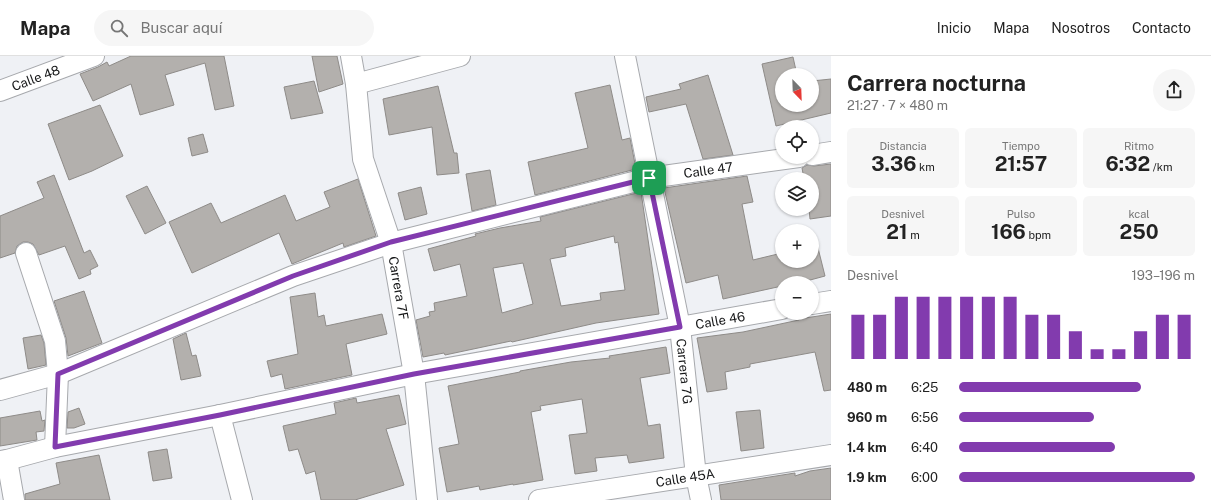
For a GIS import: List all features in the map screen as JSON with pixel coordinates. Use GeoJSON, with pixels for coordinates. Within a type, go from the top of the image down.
{"type":"FeatureCollection","features":[{"type":"Feature","properties":{"kind":"street","name":"Calle 48"},"geometry":{"type":"LineString","coordinates":[[0,91],[94,56]]}},
{"type":"Feature","properties":{"kind":"street","name":"Carrera 7F"},"geometry":{"type":"LineString","coordinates":[[351,56],[356,84],[363,159],[391,242],[414,374],[427,500]]}},
{"type":"Feature","properties":{"kind":"street"},"geometry":{"type":"LineString","coordinates":[[356,84],[460,56]]}},
{"type":"Feature","properties":{"kind":"street","name":"Carrera 7G"},"geometry":{"type":"LineString","coordinates":[[625,56],[680,327],[696,476],[701,500]]}},
{"type":"Feature","properties":{"kind":"street"},"geometry":{"type":"LineString","coordinates":[[819,154],[831,152]]}},
{"type":"Feature","properties":{"kind":"street","name":"Calle 47"},"geometry":{"type":"LineString","coordinates":[[0,390],[58,374],[293,276],[391,242],[649,178],[775,160]]}},
{"type":"Feature","properties":{"kind":"street"},"geometry":{"type":"LineString","coordinates":[[26,253],[55,341],[58,374],[55,447]]}},
{"type":"Feature","properties":{"kind":"street"},"geometry":{"type":"LineString","coordinates":[[819,303],[831,301]]}},
{"type":"Feature","properties":{"kind":"street","name":"Calle 46"},"geometry":{"type":"LineString","coordinates":[[4,460],[55,447],[220,415],[414,374],[775,310]]}},
{"type":"Feature","properties":{"kind":"street"},"geometry":{"type":"LineString","coordinates":[[220,415],[242,500]]}},
{"type":"Feature","properties":{"kind":"street","name":"Calle 45A"},"geometry":{"type":"LineString","coordinates":[[539,500],[831,455]]}},
{"type":"Feature","properties":{"kind":"street"},"geometry":{"type":"LineString","coordinates":[[4,460],[14,500]]}},
{"type":"Feature","properties":{"kind":"building"},"geometry":{"type":"Polygon","coordinates":[[[131,56],[224,56],[234,106],[215,110],[205,63],[165,75],[174,105],[140,115],[131,84],[93,101],[80,74],[107,62],[109,66],[131,56]]]}},
{"type":"Feature","properties":{"kind":"building"},"geometry":{"type":"Polygon","coordinates":[[[312,56],[337,56],[343,84],[319,92],[312,56]]]}},
{"type":"Feature","properties":{"kind":"building"},"geometry":{"type":"Polygon","coordinates":[[[793,57],[795,68],[775,68],[775,112],[819,112],[819,80],[831,79],[831,113],[801,120],[775,120],[775,122],[762,64],[793,57]]]}},
{"type":"Feature","properties":{"kind":"building"},"geometry":{"type":"Polygon","coordinates":[[[708,75],[733,155],[703,159],[686,104],[649,112],[646,97],[681,89],[679,84],[708,75]]]}},
{"type":"Feature","properties":{"kind":"building"},"geometry":{"type":"Polygon","coordinates":[[[314,81],[323,113],[291,119],[284,87],[314,81]]]}},
{"type":"Feature","properties":{"kind":"building"},"geometry":{"type":"Polygon","coordinates":[[[610,85],[622,140],[630,138],[636,169],[535,195],[528,162],[588,148],[575,93],[610,85]]]}},
{"type":"Feature","properties":{"kind":"building"},"geometry":{"type":"Polygon","coordinates":[[[438,86],[454,153],[457,153],[459,173],[437,175],[432,127],[389,135],[383,99],[438,86]]]}},
{"type":"Feature","properties":{"kind":"building"},"geometry":{"type":"Polygon","coordinates":[[[100,105],[123,156],[69,180],[48,124],[100,105]]]}},
{"type":"Feature","properties":{"kind":"building"},"geometry":{"type":"Polygon","coordinates":[[[203,134],[208,152],[192,156],[188,138],[203,134]]]}},
{"type":"Feature","properties":{"kind":"building"},"geometry":{"type":"Polygon","coordinates":[[[831,164],[831,216],[810,219],[810,216],[819,216],[819,172],[803,172],[802,168],[807,165],[814,166],[831,164]]]}},
{"type":"Feature","properties":{"kind":"building"},"geometry":{"type":"Polygon","coordinates":[[[490,170],[496,205],[472,211],[466,174],[490,170]]]}},
{"type":"Feature","properties":{"kind":"building"},"geometry":{"type":"Polygon","coordinates":[[[54,175],[84,253],[90,250],[98,266],[90,270],[91,274],[79,279],[65,246],[39,255],[33,244],[23,242],[17,246],[15,253],[0,258],[0,216],[44,198],[37,182],[54,175]]]}},
{"type":"Feature","properties":{"kind":"building"},"geometry":{"type":"Polygon","coordinates":[[[747,176],[753,202],[742,204],[753,260],[775,255],[775,268],[819,268],[819,252],[825,276],[819,278],[819,276],[775,276],[775,288],[723,299],[718,275],[686,283],[664,188],[747,176]]]}},
{"type":"Feature","properties":{"kind":"building"},"geometry":{"type":"Polygon","coordinates":[[[358,179],[376,236],[344,247],[343,243],[292,264],[279,233],[192,273],[169,222],[211,203],[221,223],[285,195],[296,221],[330,207],[324,192],[358,179]]]}},
{"type":"Feature","properties":{"kind":"building"},"geometry":{"type":"Polygon","coordinates":[[[147,186],[166,223],[145,234],[126,196],[147,186]]]}},
{"type":"Feature","properties":{"kind":"building"},"geometry":{"type":"Polygon","coordinates":[[[421,187],[427,214],[405,220],[398,193],[421,187]]]}},
{"type":"Feature","properties":{"kind":"building"},"geometry":{"type":"Polygon","coordinates":[[[641,192],[659,314],[596,323],[512,342],[445,355],[444,353],[423,357],[416,320],[430,316],[429,312],[435,311],[434,303],[467,296],[460,264],[434,271],[428,249],[476,236],[475,234],[541,221],[540,217],[641,192]],[[614,236],[565,248],[566,256],[550,259],[561,306],[601,300],[600,293],[625,290],[618,242],[615,243],[614,236]],[[523,263],[493,268],[502,313],[533,304],[523,263]]]}},
{"type":"Feature","properties":{"kind":"building"},"geometry":{"type":"Polygon","coordinates":[[[84,291],[102,343],[68,356],[66,338],[54,301],[84,291]]]}},
{"type":"Feature","properties":{"kind":"building"},"geometry":{"type":"Polygon","coordinates":[[[315,293],[318,317],[324,315],[326,326],[382,314],[387,334],[346,344],[352,375],[285,389],[282,374],[271,377],[267,361],[298,354],[290,297],[315,293]]]}},
{"type":"Feature","properties":{"kind":"building"},"geometry":{"type":"Polygon","coordinates":[[[831,314],[831,390],[824,391],[815,352],[750,364],[750,367],[725,372],[727,389],[707,392],[697,338],[743,332],[799,320],[819,320],[819,316],[831,314]]]}},
{"type":"Feature","properties":{"kind":"building"},"geometry":{"type":"Polygon","coordinates":[[[186,333],[192,356],[196,355],[201,376],[181,380],[173,339],[186,333]]]}},
{"type":"Feature","properties":{"kind":"building"},"geometry":{"type":"Polygon","coordinates":[[[41,335],[44,343],[46,365],[28,369],[23,338],[41,335]]]}},
{"type":"Feature","properties":{"kind":"building"},"geometry":{"type":"Polygon","coordinates":[[[666,347],[670,373],[640,378],[648,426],[660,424],[664,458],[629,463],[627,455],[595,458],[597,471],[575,474],[569,435],[587,433],[582,399],[540,406],[541,410],[531,412],[543,480],[480,490],[479,486],[447,492],[439,448],[459,444],[448,386],[520,371],[571,362],[610,358],[609,356],[666,347]]]}},
{"type":"Feature","properties":{"kind":"building"},"geometry":{"type":"Polygon","coordinates":[[[399,395],[406,424],[386,429],[404,485],[355,500],[321,500],[315,471],[306,474],[298,449],[289,451],[283,426],[336,414],[334,403],[356,398],[357,403],[399,395]]]}},
{"type":"Feature","properties":{"kind":"building"},"geometry":{"type":"Polygon","coordinates":[[[79,408],[85,424],[74,428],[67,428],[68,412],[79,408]]]}},
{"type":"Feature","properties":{"kind":"building"},"geometry":{"type":"Polygon","coordinates":[[[760,410],[764,448],[741,451],[736,412],[760,410]]]}},
{"type":"Feature","properties":{"kind":"building"},"geometry":{"type":"Polygon","coordinates":[[[40,411],[42,421],[45,420],[44,431],[36,432],[37,440],[0,446],[0,418],[40,411]]]}},
{"type":"Feature","properties":{"kind":"building"},"geometry":{"type":"Polygon","coordinates":[[[167,449],[172,478],[153,481],[148,452],[167,449]]]}},
{"type":"Feature","properties":{"kind":"building"},"geometry":{"type":"Polygon","coordinates":[[[99,455],[110,500],[25,500],[25,494],[60,484],[56,463],[99,455]]]}},
{"type":"Feature","properties":{"kind":"building"},"geometry":{"type":"Polygon","coordinates":[[[831,468],[831,500],[721,500],[719,485],[795,473],[795,476],[810,471],[831,468]]]}},
{"type":"Feature","properties":{"kind":"route"},"geometry":{"type":"LineString","coordinates":[[649,178],[680,327],[414,374],[220,415],[55,447],[58,374],[293,276],[391,242],[649,178]]}}]}
